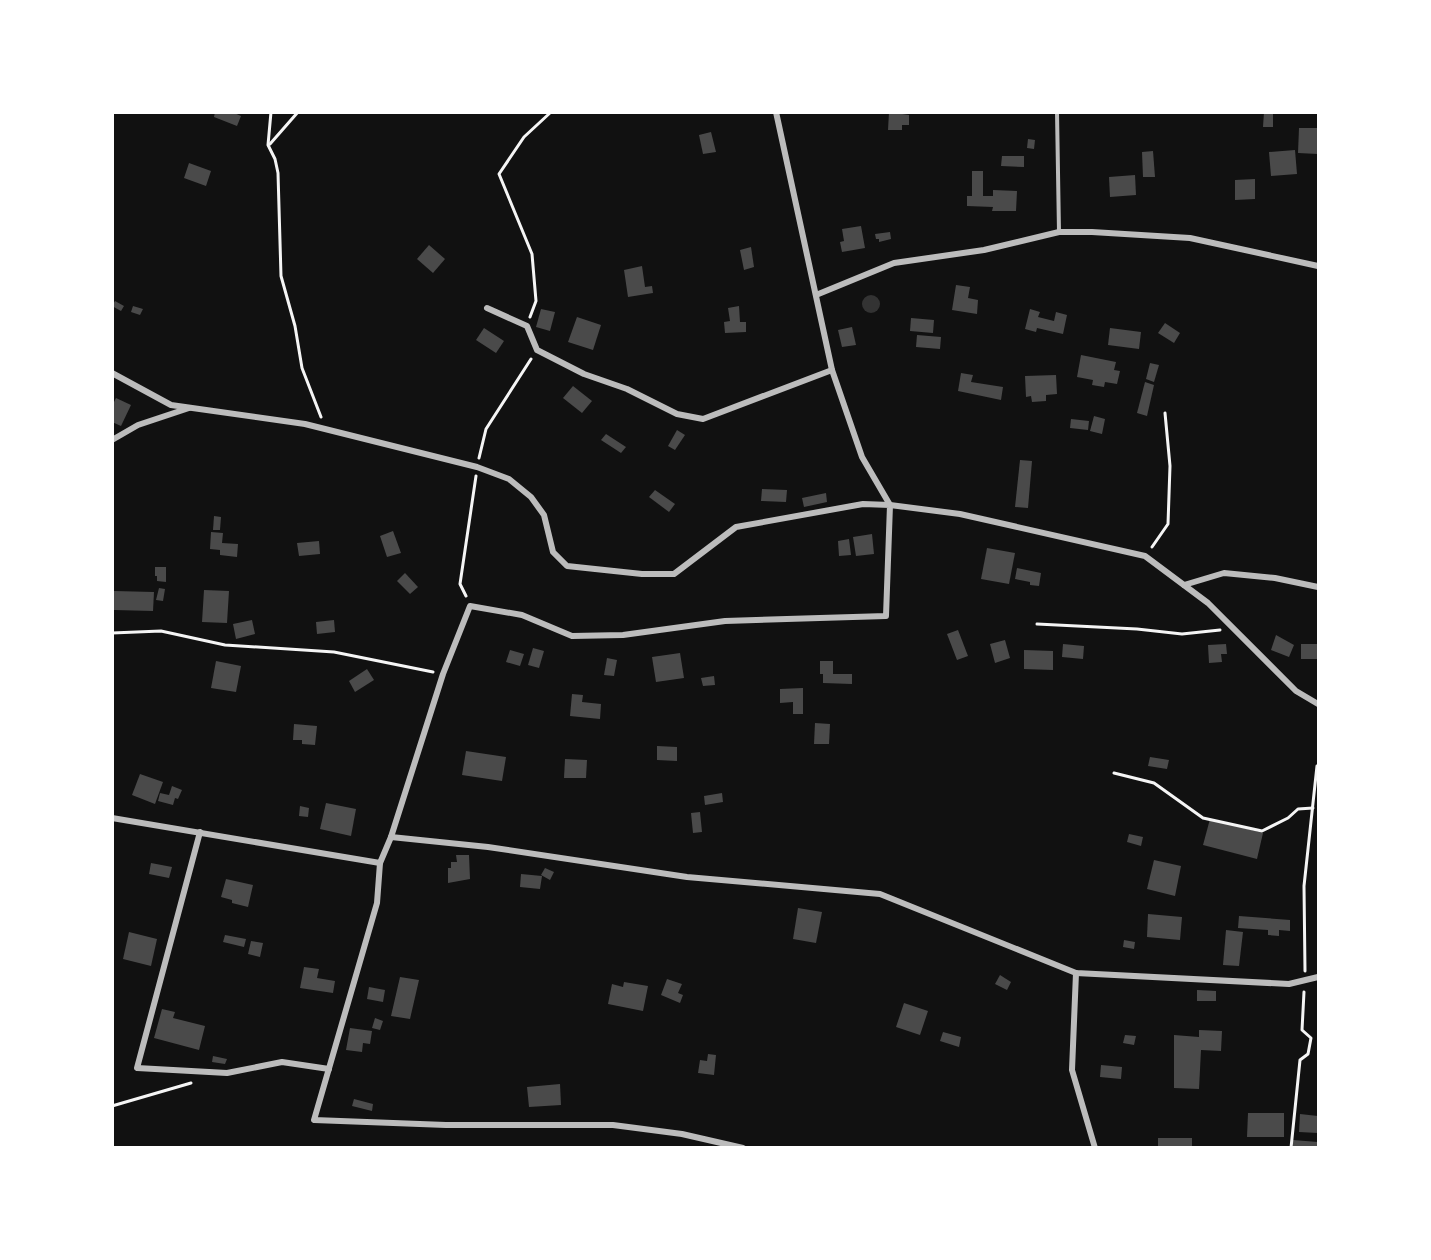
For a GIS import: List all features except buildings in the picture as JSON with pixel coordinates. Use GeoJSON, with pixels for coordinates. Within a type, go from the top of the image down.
{"type":"FeatureCollection","features":[{"type":"Feature","properties":{"kind":"street"},"geometry":{"type":"LineString","coordinates":[[743,1148],[682,1134],[613,1125],[446,1125],[314,1120],[377,903],[380,863],[391,837],[443,674],[470,606],[522,615],[572,636],[623,635],[725,621],[886,616],[890,505],[862,457],[832,370],[776,112]]}},
{"type":"Feature","properties":{"kind":"street"},"geometry":{"type":"LineString","coordinates":[[816,295],[894,263],[984,250],[1059,232],[1190,238],[1318,266]]}},
{"type":"Feature","properties":{"kind":"street"},"geometry":{"type":"LineString","coordinates":[[487,308],[527,326],[537,350],[584,374],[627,389],[677,414],[704,419],[832,370]]}},
{"type":"Feature","properties":{"kind":"street"},"geometry":{"type":"LineString","coordinates":[[112,373],[171,405],[305,424],[477,467],[509,479],[531,497],[544,515],[553,552],[567,566],[642,574],[674,574],[736,527],[863,504],[960,514],[1145,556],[1208,603],[1296,691],[1318,704]]}},
{"type":"Feature","properties":{"kind":"street"},"geometry":{"type":"LineString","coordinates":[[112,440],[138,425],[190,408]]}},
{"type":"Feature","properties":{"kind":"street"},"geometry":{"type":"LineString","coordinates":[[1184,585],[1224,573],[1275,578],[1318,587]]}},
{"type":"Feature","properties":{"kind":"street"},"geometry":{"type":"LineString","coordinates":[[112,818],[380,863]]}},
{"type":"Feature","properties":{"kind":"street"},"geometry":{"type":"LineString","coordinates":[[200,832],[137,1068],[227,1073],[282,1062],[329,1069]]}},
{"type":"Feature","properties":{"kind":"street"},"geometry":{"type":"LineString","coordinates":[[391,837],[488,847],[687,877],[880,894],[1076,973],[1289,984],[1318,977]]}},
{"type":"Feature","properties":{"kind":"street"},"geometry":{"type":"LineString","coordinates":[[1076,973],[1072,1070],[1095,1148]]}},
{"type":"Feature","properties":{"kind":"lane"},"geometry":{"type":"LineString","coordinates":[[1057,112],[1059,232]]}},
{"type":"Feature","properties":{"kind":"path"},"geometry":{"type":"LineString","coordinates":[[271,112],[268,145],[275,159],[278,173],[281,276],[295,326],[302,368],[326,429]]}},
{"type":"Feature","properties":{"kind":"path"},"geometry":{"type":"LineString","coordinates":[[268,145],[298,112]]}},
{"type":"Feature","properties":{"kind":"path"},"geometry":{"type":"LineString","coordinates":[[527,326],[536,300],[532,254],[499,174],[524,137],[551,112]]}},
{"type":"Feature","properties":{"kind":"path"},"geometry":{"type":"LineString","coordinates":[[470,606],[460,584],[477,467],[486,429],[537,350]]}},
{"type":"Feature","properties":{"kind":"path"},"geometry":{"type":"LineString","coordinates":[[1145,556],[1168,524],[1170,466],[1165,412]]}},
{"type":"Feature","properties":{"kind":"path"},"geometry":{"type":"LineString","coordinates":[[1037,624],[1137,629],[1182,634],[1234,629]]}},
{"type":"Feature","properties":{"kind":"path"},"geometry":{"type":"LineString","coordinates":[[112,633],[161,631],[225,645],[334,652],[443,674]]}},
{"type":"Feature","properties":{"kind":"path"},"geometry":{"type":"LineString","coordinates":[[1291,1148],[1300,1060],[1308,1054],[1311,1038],[1302,1030],[1306,962],[1304,886],[1317,766]]}},
{"type":"Feature","properties":{"kind":"path"},"geometry":{"type":"LineString","coordinates":[[1114,773],[1154,783],[1203,818],[1262,831],[1288,818],[1298,809],[1312,808]]}},
{"type":"Feature","properties":{"kind":"path"},"geometry":{"type":"LineString","coordinates":[[112,1106],[193,1083]]}},
{"type":"Feature","properties":{"kind":"shaded area"},"geometry":{"type":"Polygon","coordinates":[[[871,295],[877,298],[880,304],[877,310],[871,313],[865,310],[862,304],[865,298],[871,295]]]}}]}
